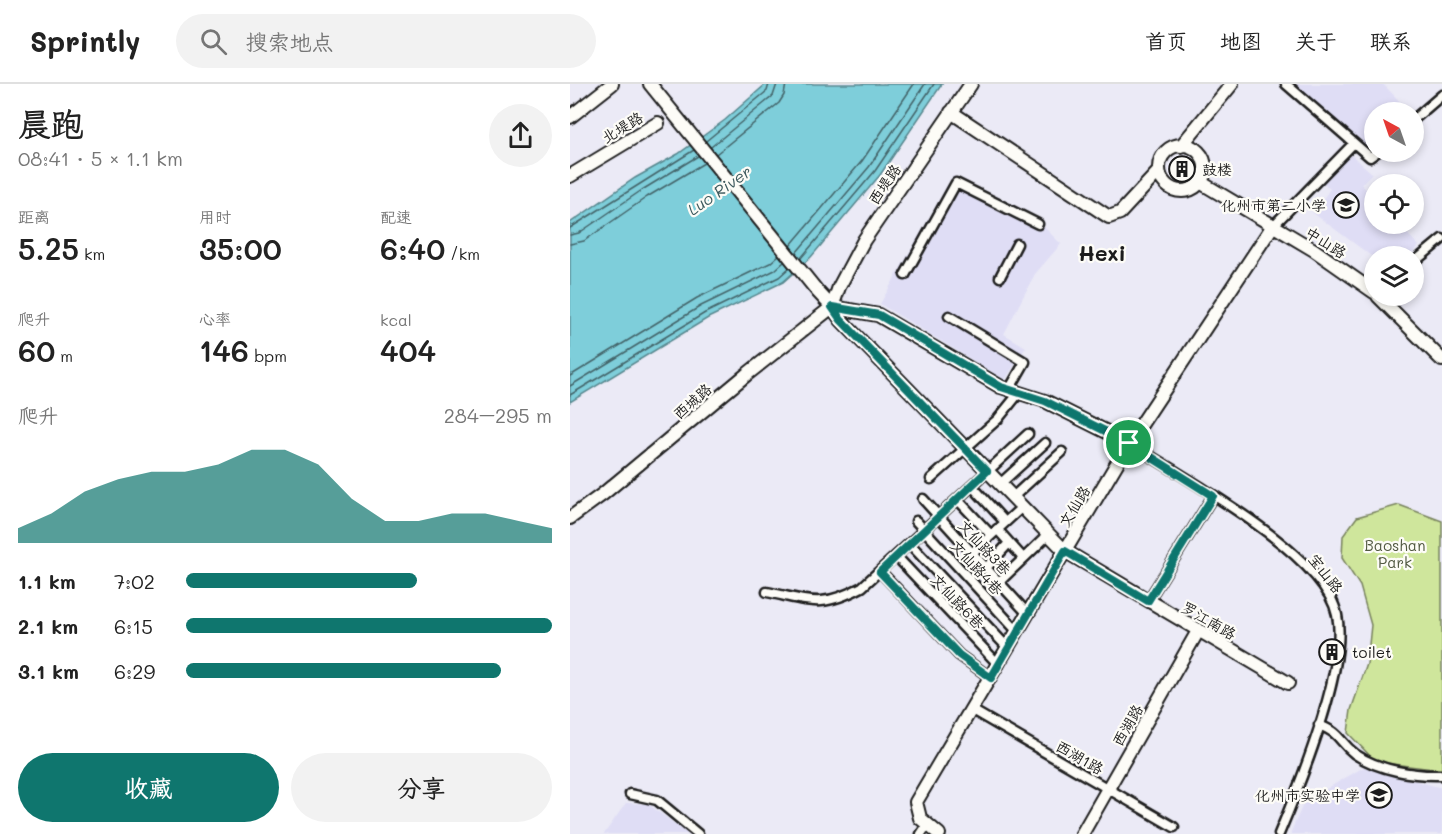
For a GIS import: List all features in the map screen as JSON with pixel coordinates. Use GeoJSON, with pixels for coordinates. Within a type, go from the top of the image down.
{"type":"FeatureCollection","features":[{"type":"Feature","properties":{"kind":"street"},"geometry":{"type":"LineString","coordinates":[[570,117],[612,84]]}},
{"type":"Feature","properties":{"kind":"street","name":"罗江南路"},"geometry":{"type":"LineString","coordinates":[[651,84],[841,320],[1065,551],[1288,683]]}},
{"type":"Feature","properties":{"kind":"street","name":"西堤路"},"geometry":{"type":"LineString","coordinates":[[832,307],[839,287],[864,240],[971,84]]}},
{"type":"Feature","properties":{"kind":"street"},"geometry":{"type":"LineString","coordinates":[[1181,146],[1194,149],[1203,160],[1204,168],[1200,182],[1190,189],[1177,190],[1165,184],[1159,171],[1160,163],[1166,152],[1181,146],[1232,84]]}},
{"type":"Feature","properties":{"kind":"street"},"geometry":{"type":"LineString","coordinates":[[1286,84],[1364,152]]}},
{"type":"Feature","properties":{"kind":"street"},"geometry":{"type":"LineString","coordinates":[[1424,111],[1442,95]]}},
{"type":"Feature","properties":{"kind":"street"},"geometry":{"type":"LineString","coordinates":[[951,112],[1109,217],[1120,213],[1159,171]]}},
{"type":"Feature","properties":{"kind":"street","name":"北堤路"},"geometry":{"type":"LineString","coordinates":[[570,176],[658,123]]}},
{"type":"Feature","properties":{"kind":"street"},"geometry":{"type":"LineString","coordinates":[[1272,227],[1354,143]]}},
{"type":"Feature","properties":{"kind":"street","name":"中山路"},"geometry":{"type":"LineString","coordinates":[[1200,182],[1314,250],[1364,285]]}},
{"type":"Feature","properties":{"kind":"street"},"geometry":{"type":"LineString","coordinates":[[905,275],[956,183],[1038,224]]}},
{"type":"Feature","properties":{"kind":"street","name":"文仙路"},"geometry":{"type":"LineString","coordinates":[[939,834],[924,830],[916,802],[1129,443],[1272,227]]}},
{"type":"Feature","properties":{"kind":"street"},"geometry":{"type":"LineString","coordinates":[[1424,254],[1442,239]]}},
{"type":"Feature","properties":{"kind":"street"},"geometry":{"type":"LineString","coordinates":[[1000,277],[1017,244]]}},
{"type":"Feature","properties":{"kind":"street"},"geometry":{"type":"LineString","coordinates":[[1389,306],[1442,360]]}},
{"type":"Feature","properties":{"kind":"street"},"geometry":{"type":"LineString","coordinates":[[832,307],[879,315],[1014,391],[1045,401],[1129,443]]}},
{"type":"Feature","properties":{"kind":"street","name":"西城路"},"geometry":{"type":"LineString","coordinates":[[570,518],[612,487],[738,381],[832,307]]}},
{"type":"Feature","properties":{"kind":"street"},"geometry":{"type":"LineString","coordinates":[[932,479],[998,419],[1014,391],[1025,362],[949,316]]}},
{"type":"Feature","properties":{"kind":"street"},"geometry":{"type":"LineString","coordinates":[[767,592],[819,603],[852,592],[897,557],[1028,434]]}},
{"type":"Feature","properties":{"kind":"street"},"geometry":{"type":"LineString","coordinates":[[1000,484],[1045,443]]}},
{"type":"Feature","properties":{"kind":"street","name":"宝山路"},"geometry":{"type":"LineString","coordinates":[[1129,443],[1213,496],[1287,548],[1318,579],[1337,613],[1339,642],[1335,671],[1279,834]]}},
{"type":"Feature","properties":{"kind":"street"},"geometry":{"type":"LineString","coordinates":[[972,553],[1005,522],[1017,502],[1062,452]]}},
{"type":"Feature","properties":{"kind":"street"},"geometry":{"type":"LineString","coordinates":[[972,486],[1005,522]]}},
{"type":"Feature","properties":{"kind":"street"},"geometry":{"type":"LineString","coordinates":[[1148,601],[1213,496]]}},
{"type":"Feature","properties":{"kind":"street","name":"文仙路3巷"},"geometry":{"type":"LineString","coordinates":[[923,499],[1028,614]]}},
{"type":"Feature","properties":{"kind":"street"},"geometry":{"type":"LineString","coordinates":[[957,500],[1009,543],[1023,558]]}},
{"type":"Feature","properties":{"kind":"street","name":"文仙路4巷"},"geometry":{"type":"LineString","coordinates":[[916,520],[1018,632]]}},
{"type":"Feature","properties":{"kind":"street"},"geometry":{"type":"LineString","coordinates":[[999,582],[1049,534]]}},
{"type":"Feature","properties":{"kind":"street"},"geometry":{"type":"LineString","coordinates":[[986,568],[1009,543]]}},
{"type":"Feature","properties":{"kind":"street"},"geometry":{"type":"LineString","coordinates":[[910,544],[1008,648]]}},
{"type":"Feature","properties":{"kind":"street","name":"文仙路6巷"},"geometry":{"type":"LineString","coordinates":[[897,557],[999,665]]}},
{"type":"Feature","properties":{"kind":"street"},"geometry":{"type":"LineString","coordinates":[[880,572],[959,655],[991,678]]}},
{"type":"Feature","properties":{"kind":"street","name":"西湖路"},"geometry":{"type":"LineString","coordinates":[[1082,834],[1198,631]]}},
{"type":"Feature","properties":{"kind":"street","name":"西湖1路"},"geometry":{"type":"LineString","coordinates":[[972,710],[1174,827]]}},
{"type":"Feature","properties":{"kind":"street"},"geometry":{"type":"LineString","coordinates":[[1318,725],[1335,731],[1356,754],[1378,766],[1442,775]]}},
{"type":"Feature","properties":{"kind":"street"},"geometry":{"type":"LineString","coordinates":[[630,794],[657,800],[698,834]]}},
{"type":"Feature","properties":{"kind":"shaded area"},"geometry":{"type":"Polygon","coordinates":[[[1294,84],[1383,84],[1400,102],[1364,102],[1364,146],[1294,84]]]}},
{"type":"Feature","properties":{"kind":"shaded area","name":"化州市第二小学"},"geometry":{"type":"Polygon","coordinates":[[[1350,154],[1372,173],[1364,174],[1364,181],[1361,184],[1364,187],[1364,234],[1408,234],[1419,246],[1364,246],[1364,251],[1313,213],[1330,189],[1323,183],[1350,154]]]}},
{"type":"Feature","properties":{"kind":"shaded area"},"geometry":{"type":"Polygon","coordinates":[[[953,176],[1032,215],[1061,244],[1035,274],[1004,334],[1026,347],[1005,380],[880,304],[953,176]]]}},
{"type":"Feature","properties":{"kind":"shaded area","name":"化州市实验中学"},"geometry":{"type":"Polygon","coordinates":[[[1364,767],[1442,788],[1442,834],[1290,834],[1304,802],[1364,767]]]}},
{"type":"Feature","properties":{"kind":"shaded area"},"geometry":{"type":"Polygon","coordinates":[[[626,803],[648,804],[688,834],[604,834],[626,803]]]}},
{"type":"Feature","properties":{"kind":"green space","name":"Baoshan Park"},"geometry":{"type":"Polygon","coordinates":[[[1399,505],[1442,521],[1442,770],[1376,762],[1348,733],[1351,710],[1367,664],[1371,625],[1360,586],[1342,558],[1343,536],[1357,517],[1399,505]]]}},
{"type":"Feature","properties":{"kind":"water","name":"Luo River"},"geometry":{"type":"Polygon","coordinates":[[[766,84],[942,84],[880,175],[811,257],[783,282],[708,318],[570,402],[570,223],[635,178],[678,154],[725,120],[766,84]]]}},
{"type":"Feature","properties":{"kind":"place","name":"鼓楼"},"geometry":{"type":"Point","coordinates":[1182,169]}},
{"type":"Feature","properties":{"kind":"place","name":"化州市第二小学"},"geometry":{"type":"Point","coordinates":[1346,205]}},
{"type":"Feature","properties":{"kind":"place","name":"toilet"},"geometry":{"type":"Point","coordinates":[1332,652]}},
{"type":"Feature","properties":{"kind":"place","name":"化州市实验中学"},"geometry":{"type":"Point","coordinates":[1379,795]}},
{"type":"Feature","properties":{"kind":"district","name":"Hexi"},"geometry":{"type":"Point","coordinates":[1102,252]}},
{"type":"Feature","properties":{"kind":"route"},"geometry":{"type":"LineString","coordinates":[[832,307],[879,315],[1001,387],[1045,401],[1129,443],[1213,496],[1148,601],[1065,551],[991,678],[959,655],[880,572],[940,518],[987,471],[841,320],[832,307]]}}]}
